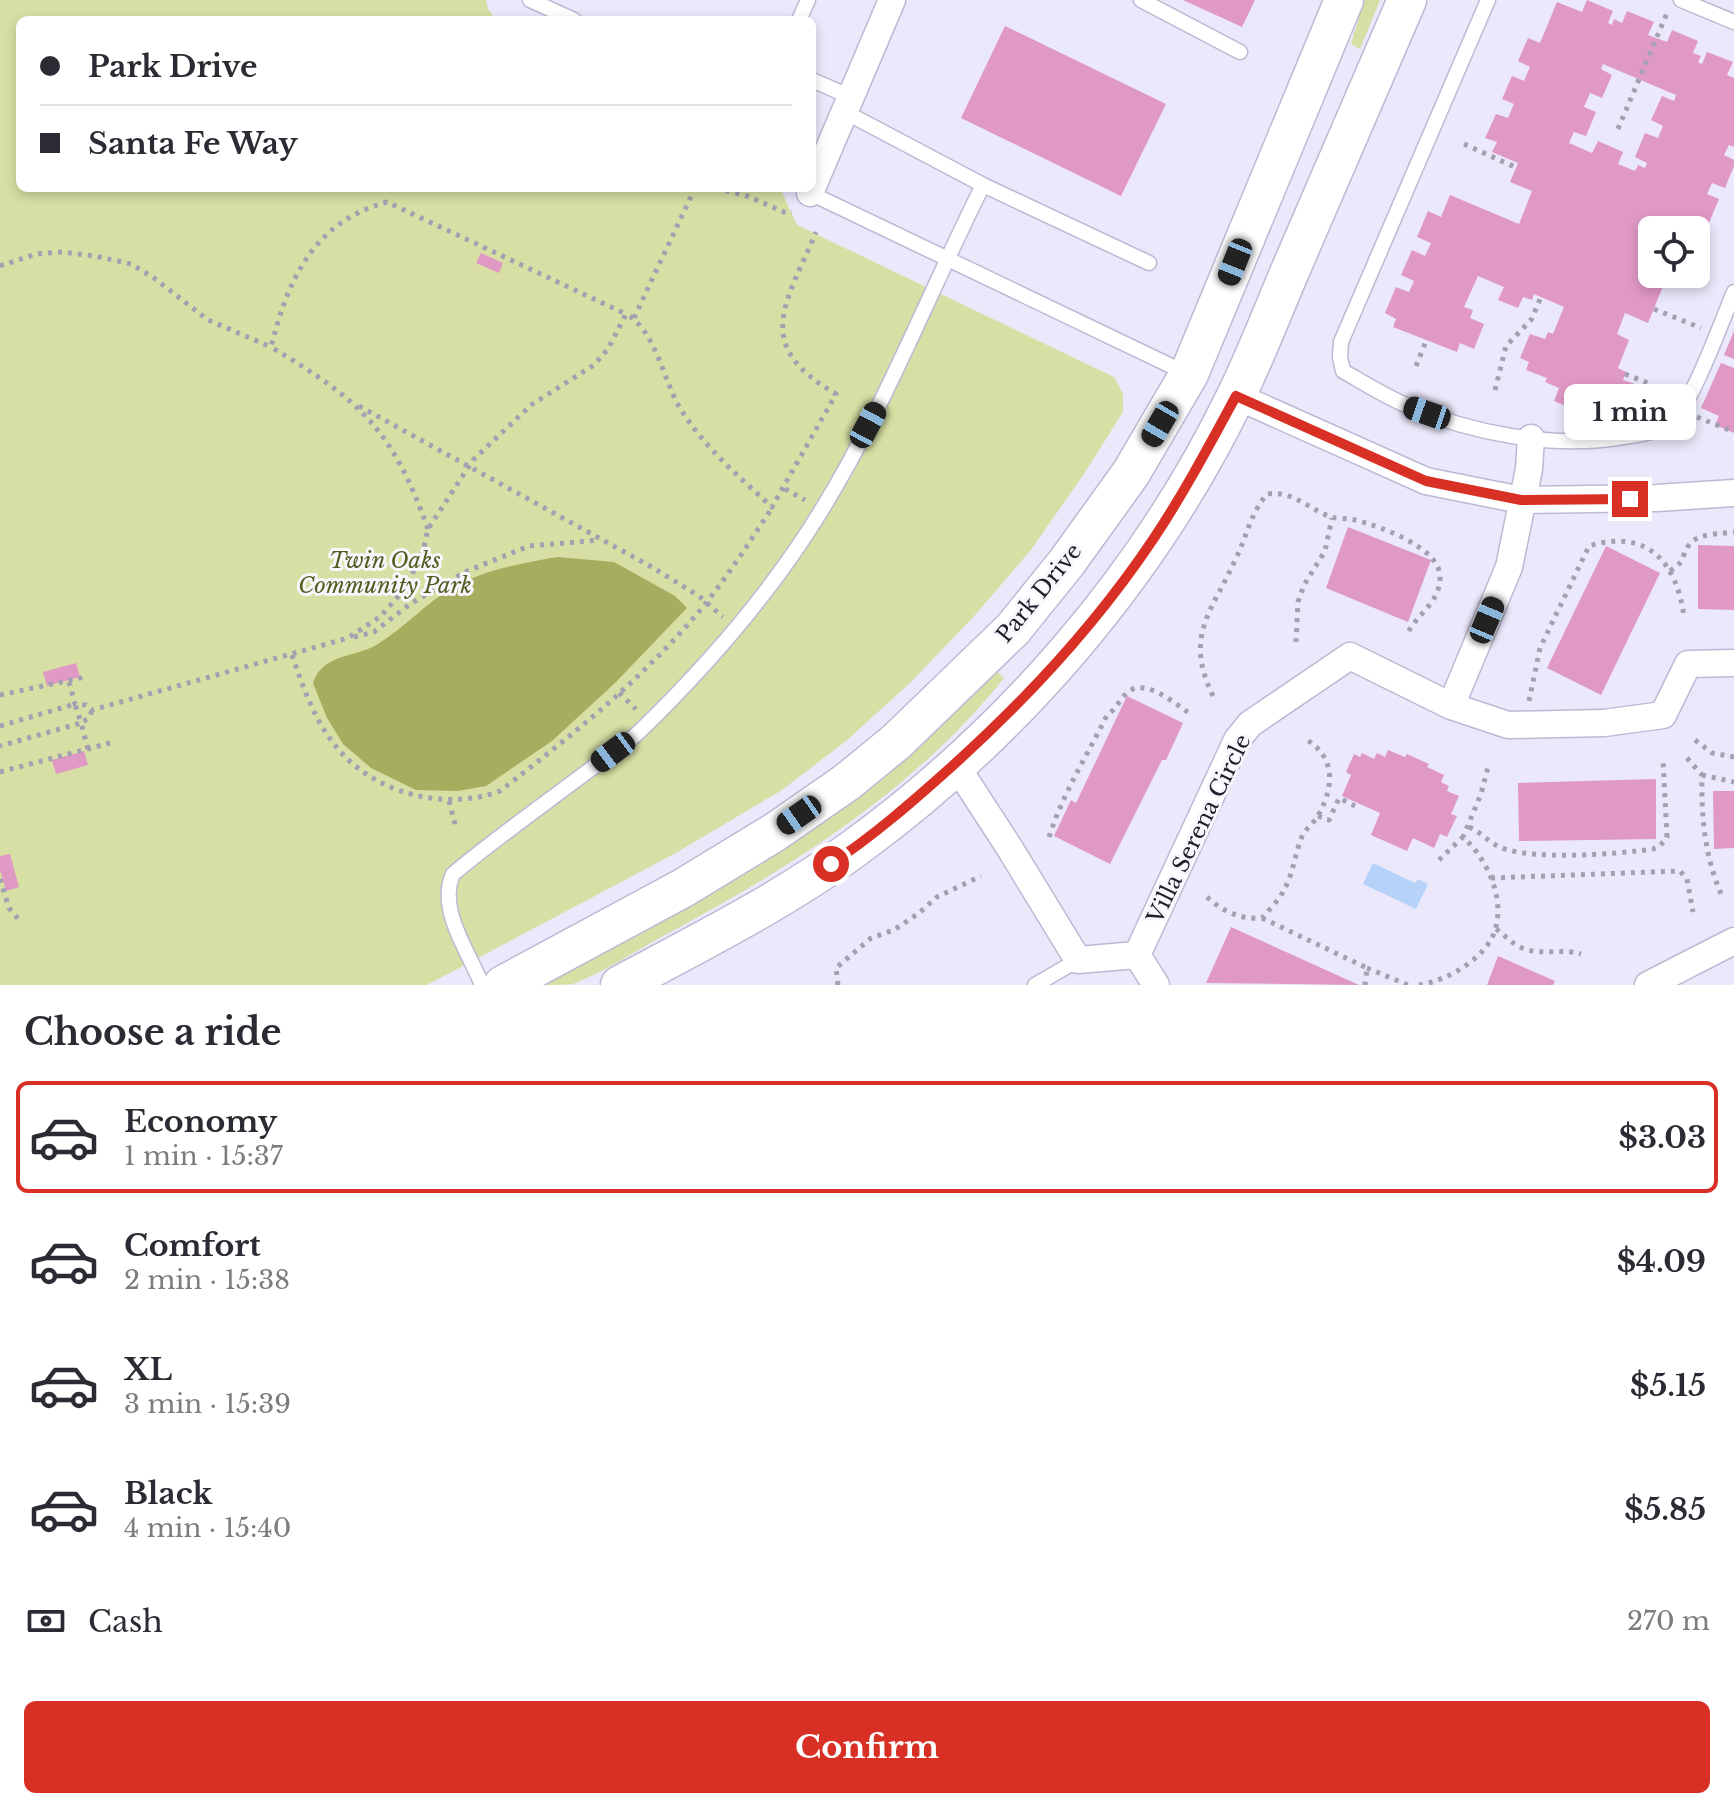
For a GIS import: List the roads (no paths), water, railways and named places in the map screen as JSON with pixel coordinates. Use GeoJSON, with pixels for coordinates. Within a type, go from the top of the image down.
{"type":"FeatureCollection","features":[{"type":"Feature","properties":{"kind":"main road","name":"Park Drive"},"geometry":{"type":"LineString","coordinates":[[503,985],[683,888],[775,832],[847,782],[897,741],[1013,629],[1067,562],[1131,473],[1189,374],[1344,0]]}},
{"type":"Feature","properties":{"kind":"main road"},"geometry":{"type":"LineString","coordinates":[[641,980],[792,890],[899,814],[993,731],[1037,686],[1114,593],[1186,486],[1236,396],[1407,0]]}},
{"type":"Feature","properties":{"kind":"main road"},"geometry":{"type":"LineString","coordinates":[[1236,396],[1213,380],[1211,365],[1311,131],[1327,40]]}},
{"type":"Feature","properties":{"kind":"main road"},"geometry":{"type":"LineString","coordinates":[[1037,686],[1036,635],[1114,538],[1174,446],[1194,407],[1189,374]]}},
{"type":"Feature","properties":{"kind":"street"},"geometry":{"type":"LineString","coordinates":[[816,173],[892,0]]}},
{"type":"Feature","properties":{"kind":"street"},"geometry":{"type":"LineString","coordinates":[[802,203],[807,192]]}},
{"type":"Feature","properties":{"kind":"street"},"geometry":{"type":"LineString","coordinates":[[1236,396],[1426,481],[1521,500],[1657,498],[1734,493]]}},
{"type":"Feature","properties":{"kind":"street"},"geometry":{"type":"LineString","coordinates":[[1451,706],[1509,567],[1529,469],[1531,438]]}},
{"type":"Feature","properties":{"kind":"street","name":"Villa Serena Circle"},"geometry":{"type":"LineString","coordinates":[[1137,955],[1237,740],[1250,724],[1350,656],[1451,706],[1508,725],[1604,723],[1663,715],[1688,664],[1734,663]]}},
{"type":"Feature","properties":{"kind":"street"},"geometry":{"type":"LineString","coordinates":[[955,764],[1078,960],[1137,955],[1156,985]]}},
{"type":"Feature","properties":{"kind":"street"},"geometry":{"type":"LineString","coordinates":[[1648,985],[1734,941]]}},
{"type":"Feature","properties":{"kind":"lane"},"geometry":{"type":"LineString","coordinates":[[530,0],[565,16]]}},
{"type":"Feature","properties":{"kind":"lane"},"geometry":{"type":"LineString","coordinates":[[1141,0],[1240,52]]}},
{"type":"Feature","properties":{"kind":"lane"},"geometry":{"type":"LineString","coordinates":[[1488,0],[1341,342],[1343,371],[1406,406],[1467,426],[1531,438],[1591,442],[1649,433],[1670,424],[1682,411],[1734,292]]}},
{"type":"Feature","properties":{"kind":"lane"},"geometry":{"type":"LineString","coordinates":[[1681,0],[1734,22]]}},
{"type":"Feature","properties":{"kind":"lane"},"geometry":{"type":"LineString","coordinates":[[816,83],[983,185],[1149,263]]}},
{"type":"Feature","properties":{"kind":"lane"},"geometry":{"type":"LineString","coordinates":[[482,985],[450,911],[448,890],[453,874],[637,734],[689,682],[781,571],[829,497],[901,362],[946,258],[983,185]]}},
{"type":"Feature","properties":{"kind":"lane"},"geometry":{"type":"LineString","coordinates":[[802,203],[946,258],[1189,374]]}},
{"type":"Feature","properties":{"kind":"lane"},"geometry":{"type":"LineString","coordinates":[[1035,985],[1078,960]]}},
{"type":"Feature","properties":{"kind":"water"},"geometry":{"type":"Polygon","coordinates":[[[1373,863],[1415,883],[1418,879],[1428,884],[1416,909],[1363,884],[1373,863]]]}},
{"type":"Feature","properties":{"kind":"park label","name":"Twin Oaks Community Park"},"geometry":{"type":"Point","coordinates":[385,572]}}]}
